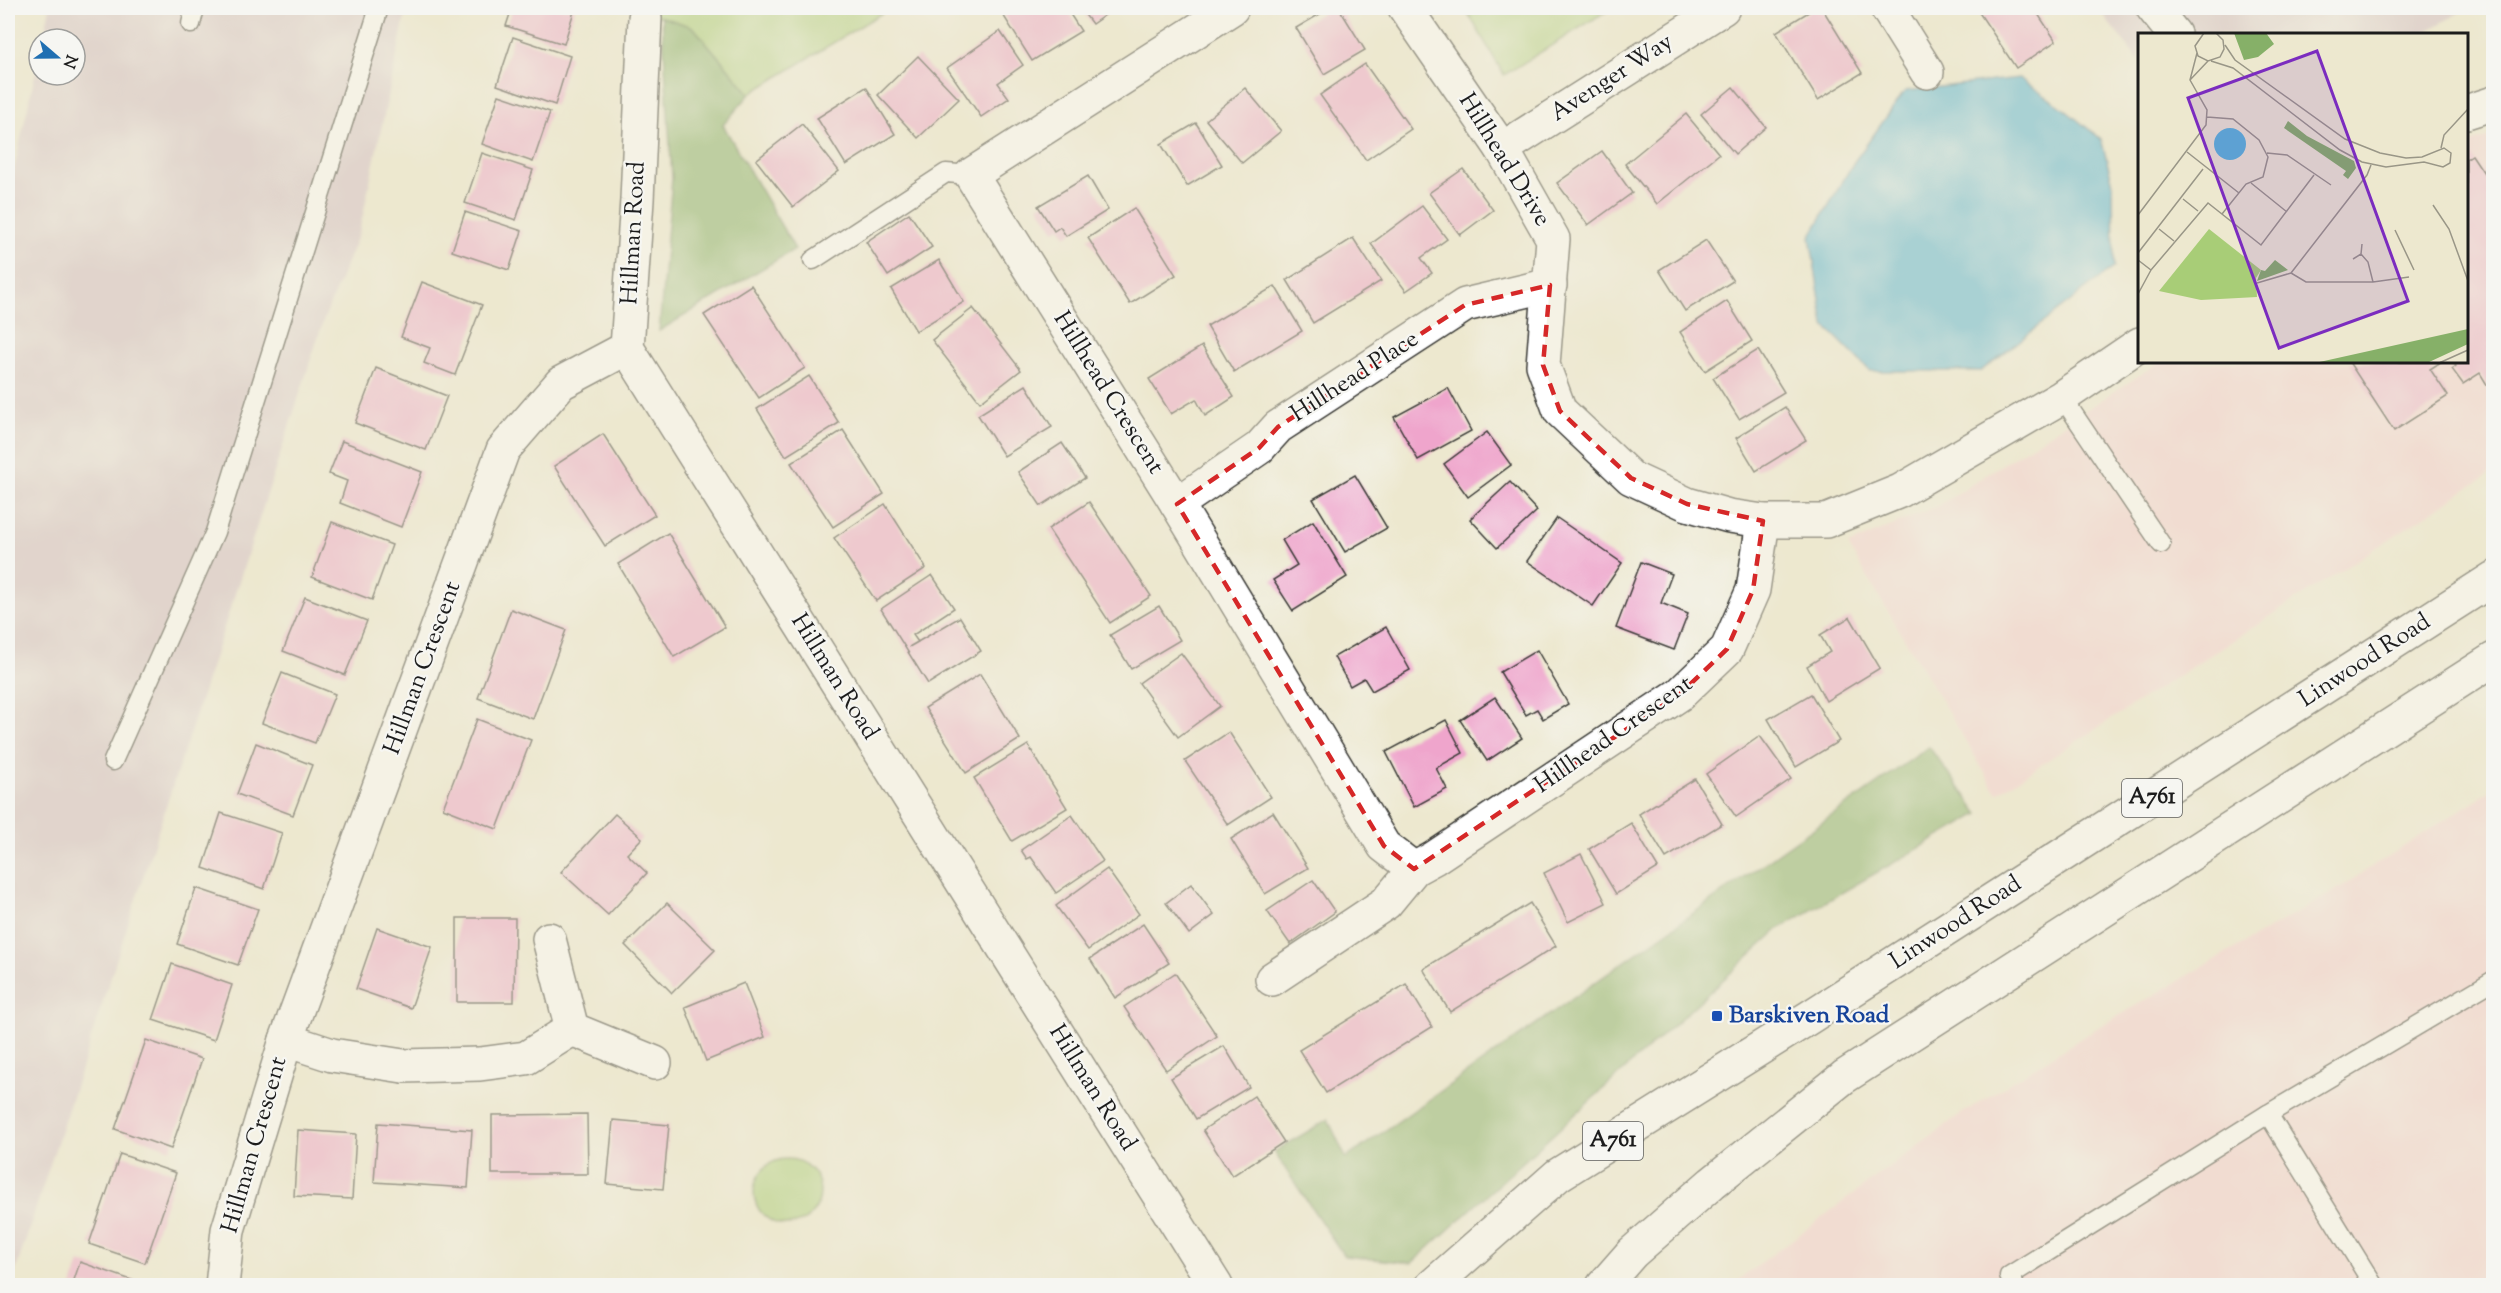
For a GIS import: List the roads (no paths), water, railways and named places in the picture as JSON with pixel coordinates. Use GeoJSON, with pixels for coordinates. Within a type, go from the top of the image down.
{"type":"FeatureCollection","features":[{"type":"Feature","properties":{"kind":"street"},"geometry":{"type":"LineString","coordinates":[[971,175],[1232,8]]}},
{"type":"Feature","properties":{"kind":"street","name":"Hillhead Drive"},"geometry":{"type":"LineString","coordinates":[[1405,8],[1502,149],[1553,239],[1543,365],[1560,411],[1631,478],[1687,504],[1729,516],[1763,521],[1826,521],[1900,491],[2062,397],[2138,345]]}},
{"type":"Feature","properties":{"kind":"street","name":"Avenger Way"},"geometry":{"type":"LineString","coordinates":[[1502,149],[1723,8]]}},
{"type":"Feature","properties":{"kind":"street"},"geometry":{"type":"LineString","coordinates":[[1887,8],[1927,72]]}},
{"type":"Feature","properties":{"kind":"street"},"geometry":{"type":"LineString","coordinates":[[2153,8],[2173,33]]}},
{"type":"Feature","properties":{"kind":"street","name":"Hillman Road"},"geometry":{"type":"LineString","coordinates":[[645,18],[637,200],[627,348],[1216,1286]]}},
{"type":"Feature","properties":{"kind":"street"},"geometry":{"type":"LineString","coordinates":[[2468,111],[2493,103]]}},
{"type":"Feature","properties":{"kind":"street","name":"Hillhead Crescent"},"geometry":{"type":"LineString","coordinates":[[971,175],[1177,504],[1384,846],[1414,868]]}},
{"type":"Feature","properties":{"kind":"street","name":"Hillhead Place"},"geometry":{"type":"LineString","coordinates":[[1177,504],[1259,448],[1278,427],[1465,305],[1550,285]]}},
{"type":"Feature","properties":{"kind":"street","name":"Hillman Crescent"},"geometry":{"type":"LineString","coordinates":[[222,1286],[228,1230],[286,1040],[503,450],[561,383],[627,348]]}},
{"type":"Feature","properties":{"kind":"street","name":"Hillhead Crescent"},"geometry":{"type":"LineString","coordinates":[[1272,979],[1386,903],[1414,868],[1434,858],[1680,694],[1727,649],[1753,590],[1763,521]]}},
{"type":"Feature","properties":{"kind":"street","name":"Linwood Road"},"geometry":{"type":"LineString","coordinates":[[1432,1286],[1558,1175],[1810,1017],[2493,578]]}},
{"type":"Feature","properties":{"kind":"street","name":"A761"},"geometry":{"type":"LineString","coordinates":[[1602,1286],[1632,1253],[1712,1183],[1844,1077],[2493,659]]}},
{"type":"Feature","properties":{"kind":"street"},"geometry":{"type":"LineString","coordinates":[[549,939],[572,1029],[655,1063]]}},
{"type":"Feature","properties":{"kind":"street","name":"Hillman Crescent"},"geometry":{"type":"LineString","coordinates":[[286,1040],[332,1055],[403,1066],[480,1065],[526,1058],[572,1029]]}},
{"type":"Feature","properties":{"kind":"lane"},"geometry":{"type":"LineString","coordinates":[[113,761],[214,532],[379,8]]}},
{"type":"Feature","properties":{"kind":"lane"},"geometry":{"type":"LineString","coordinates":[[813,260],[946,173],[971,175]]}},
{"type":"Feature","properties":{"kind":"lane"},"geometry":{"type":"LineString","coordinates":[[2062,397],[2161,544]]}},
{"type":"Feature","properties":{"kind":"lane"},"geometry":{"type":"LineString","coordinates":[[2006,1282],[2268,1114],[2493,980]]}},
{"type":"Feature","properties":{"kind":"lane"},"geometry":{"type":"LineString","coordinates":[[2268,1114],[2374,1286]]}},
{"type":"Feature","properties":{"kind":"water"},"geometry":{"type":"Polygon","coordinates":[[[2019,78],[2059,105],[2101,139],[2113,184],[2114,267],[1981,371],[1870,371],[1824,325],[1810,237],[1854,162],[1905,91],[2019,78]]]}},
{"type":"Feature","properties":{"kind":"place","name":"Barskiven Road"},"geometry":{"type":"Point","coordinates":[1717,1016]}}]}
